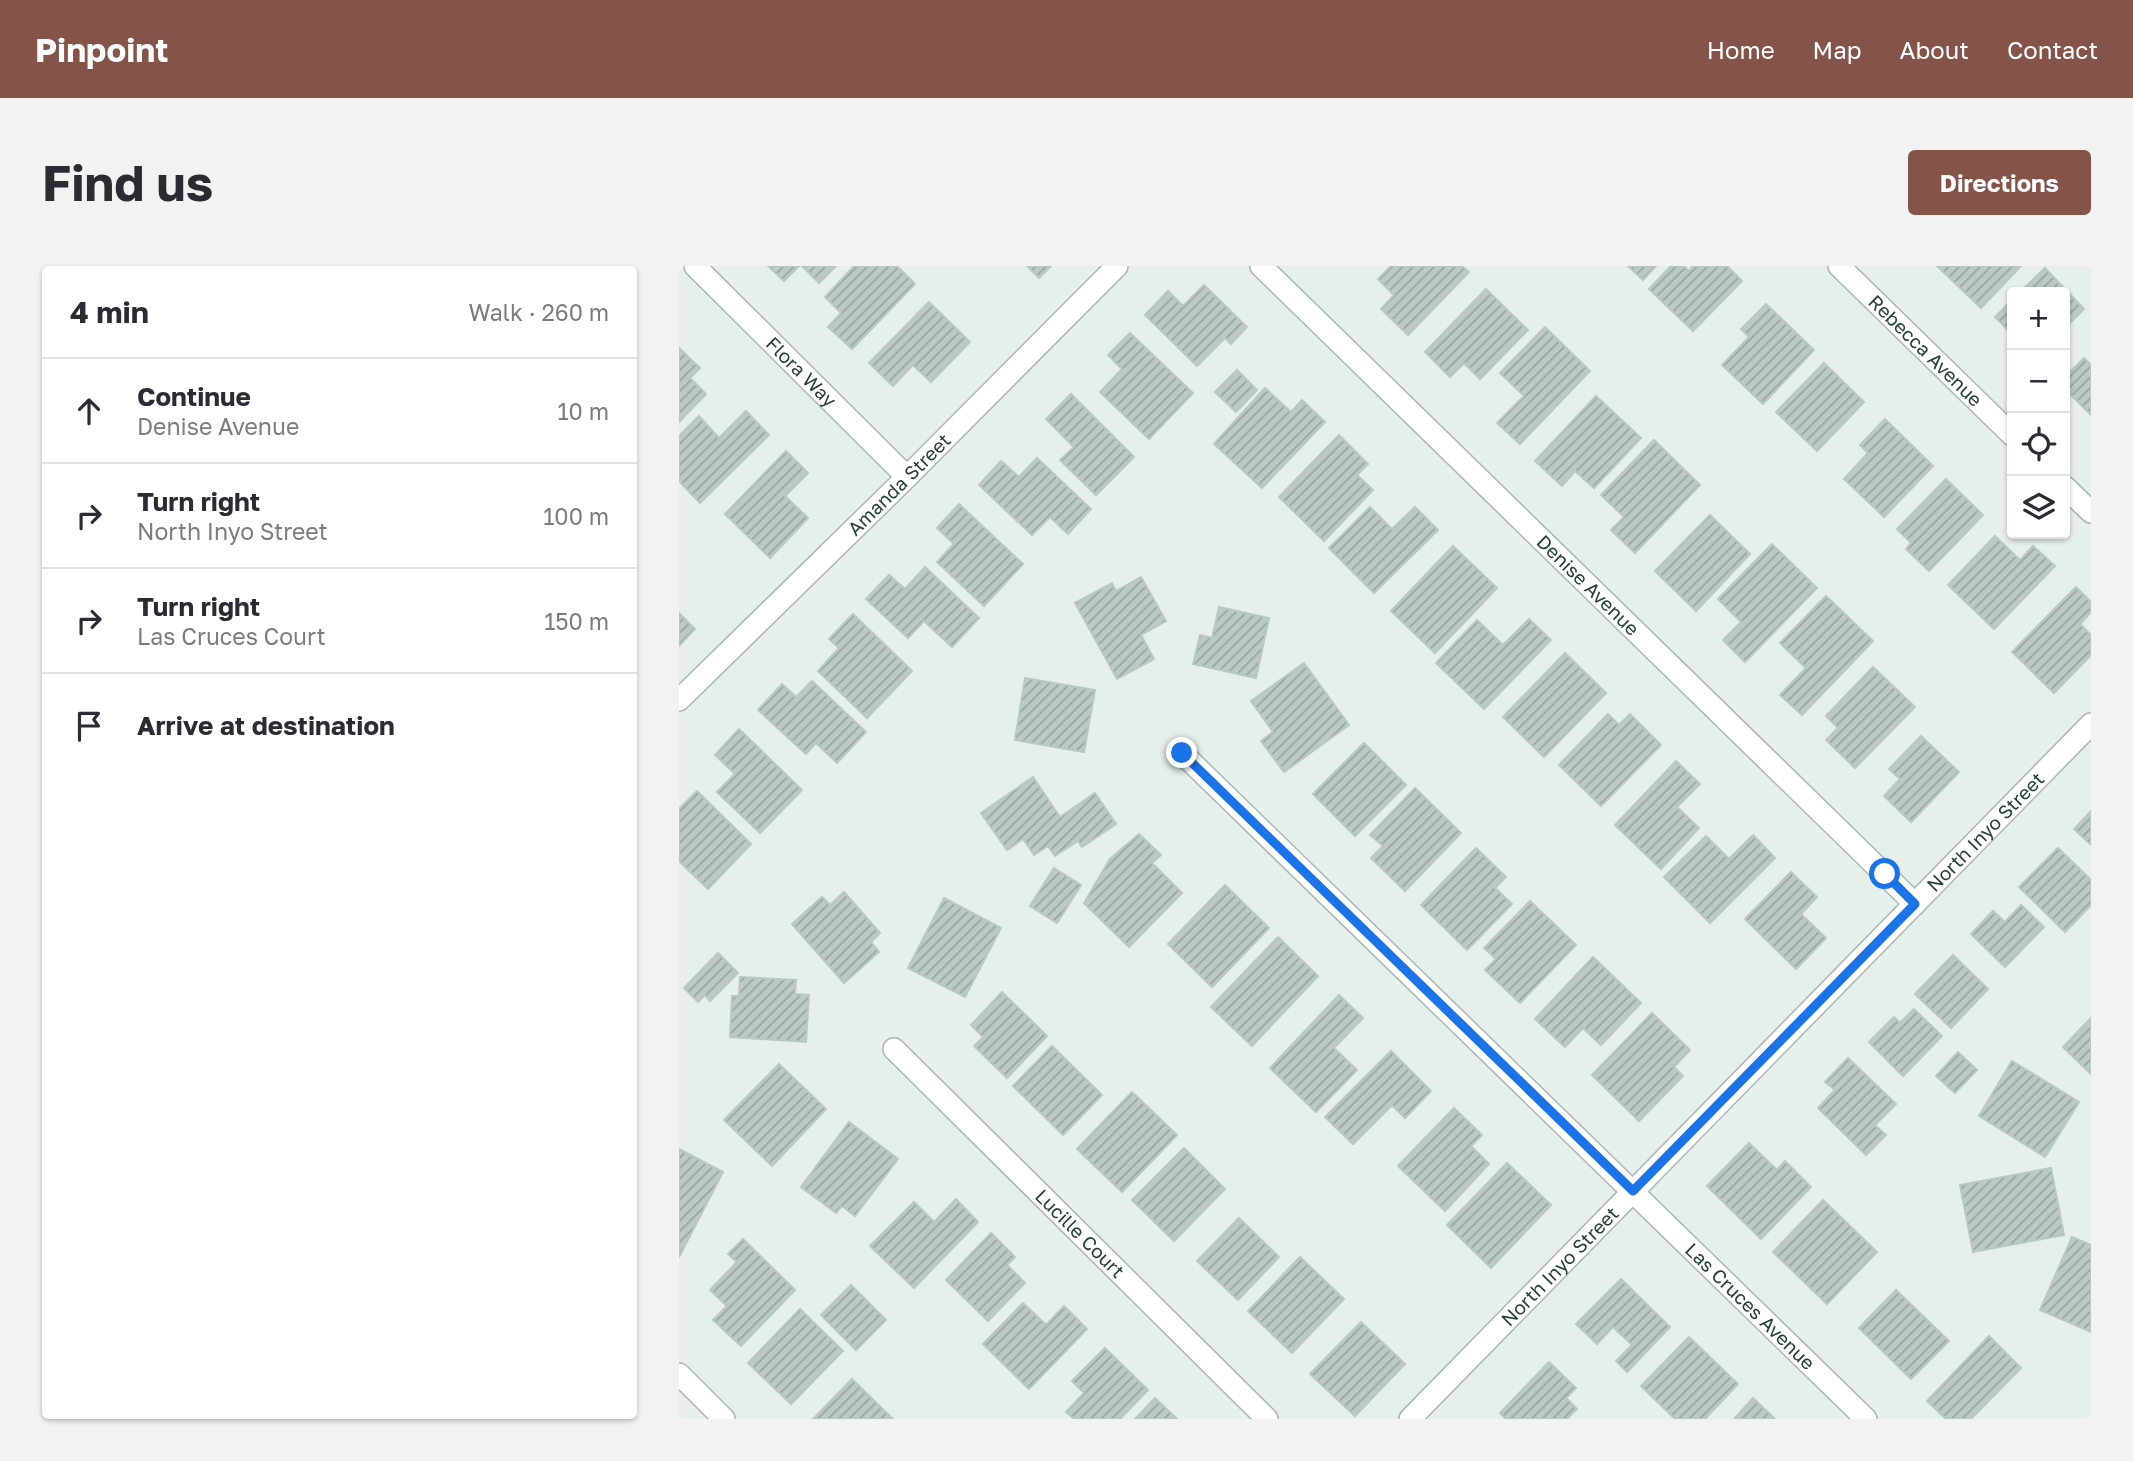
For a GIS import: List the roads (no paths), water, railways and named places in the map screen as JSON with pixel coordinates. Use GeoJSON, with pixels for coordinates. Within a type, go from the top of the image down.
{"type":"FeatureCollection","features":[{"type":"Feature","properties":{"kind":"street","name":"Flora Way"},"geometry":{"type":"LineString","coordinates":[[695,266],[907,477]]}},
{"type":"Feature","properties":{"kind":"street","name":"Amanda Street"},"geometry":{"type":"LineString","coordinates":[[679,700],[1117,266]]}},
{"type":"Feature","properties":{"kind":"street","name":"Denise Avenue"},"geometry":{"type":"LineString","coordinates":[[1261,266],[1915,904]]}},
{"type":"Feature","properties":{"kind":"street","name":"Rebecca Avenue"},"geometry":{"type":"LineString","coordinates":[[1839,266],[2007,430]]}},
{"type":"Feature","properties":{"kind":"street"},"geometry":{"type":"LineString","coordinates":[[2070,491],[2091,512]]}},
{"type":"Feature","properties":{"kind":"street","name":"North Inyo Street"},"geometry":{"type":"LineString","coordinates":[[1410,1419],[2091,724]]}},
{"type":"Feature","properties":{"kind":"street","name":"Las Cruces Avenue"},"geometry":{"type":"LineString","coordinates":[[1182,753],[1866,1419]]}},
{"type":"Feature","properties":{"kind":"street","name":"Lucille Court"},"geometry":{"type":"LineString","coordinates":[[894,1049],[1267,1419]]}},
{"type":"Feature","properties":{"kind":"street"},"geometry":{"type":"LineString","coordinates":[[679,1374],[725,1419]]}}]}
